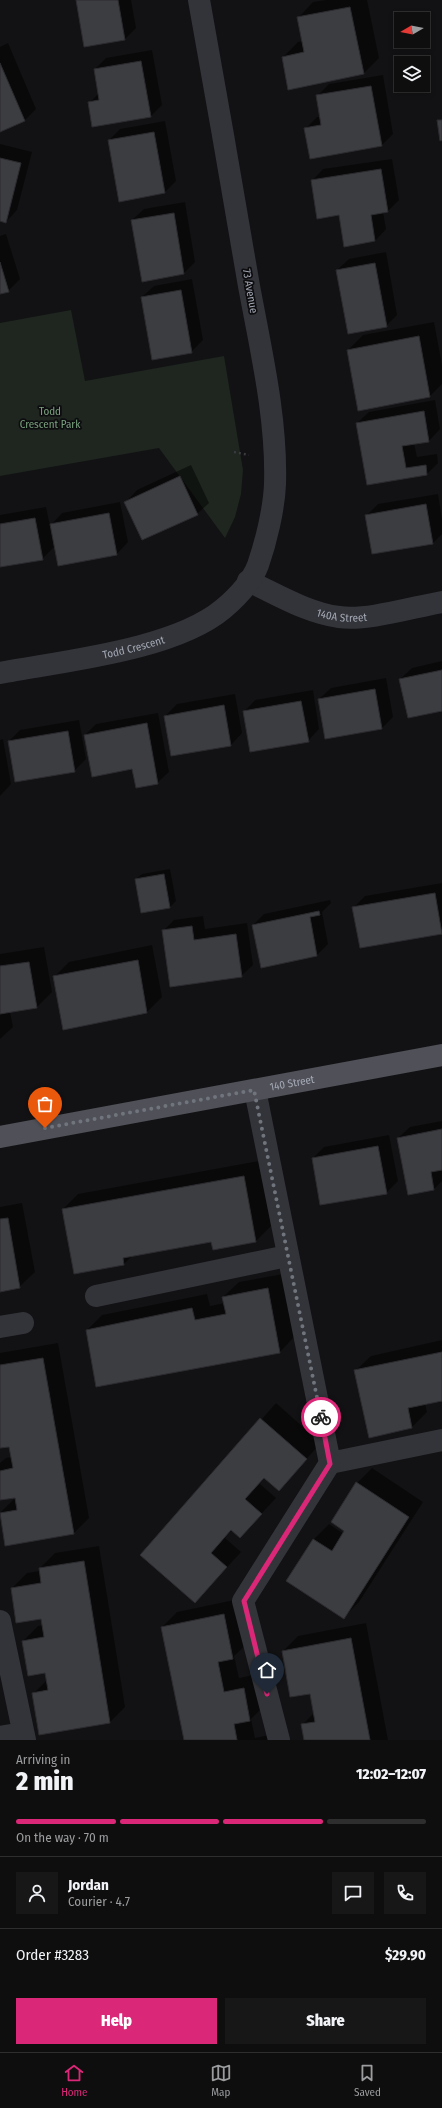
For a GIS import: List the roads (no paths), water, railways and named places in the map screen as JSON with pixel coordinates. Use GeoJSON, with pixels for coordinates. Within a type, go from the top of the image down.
{"type":"FeatureCollection","features":[{"type":"Feature","properties":{"kind":"main road","name":"140 Street"},"geometry":{"type":"LineString","coordinates":[[0,1137],[442,1055]]}},
{"type":"Feature","properties":{"kind":"street","name":"73 Avenue"},"geometry":{"type":"LineString","coordinates":[[199,0],[271,415],[275,485],[271,511],[257,566],[248,581]]}},
{"type":"Feature","properties":{"kind":"street","name":"140A Street"},"geometry":{"type":"LineString","coordinates":[[248,581],[309,610],[340,617],[370,615],[442,602]]}},
{"type":"Feature","properties":{"kind":"street","name":"Todd Crescent"},"geometry":{"type":"LineString","coordinates":[[0,673],[150,643],[190,630],[211,618],[225,607],[248,581]]}},
{"type":"Feature","properties":{"kind":"street"},"geometry":{"type":"LineString","coordinates":[[254,1090],[330,1464],[244,1601],[279,1740]]}},
{"type":"Feature","properties":{"kind":"street"},"geometry":{"type":"LineString","coordinates":[[96,1296],[288,1256]]}},
{"type":"Feature","properties":{"kind":"street"},"geometry":{"type":"LineString","coordinates":[[0,1327],[22,1323]]}},
{"type":"Feature","properties":{"kind":"street"},"geometry":{"type":"LineString","coordinates":[[330,1464],[442,1440]]}},
{"type":"Feature","properties":{"kind":"street"},"geometry":{"type":"LineString","coordinates":[[0,1621],[24,1736],[0,1737]]}},
{"type":"Feature","properties":{"kind":"park label","name":"Todd Crescent Park"},"geometry":{"type":"Point","coordinates":[50,417]}}]}
